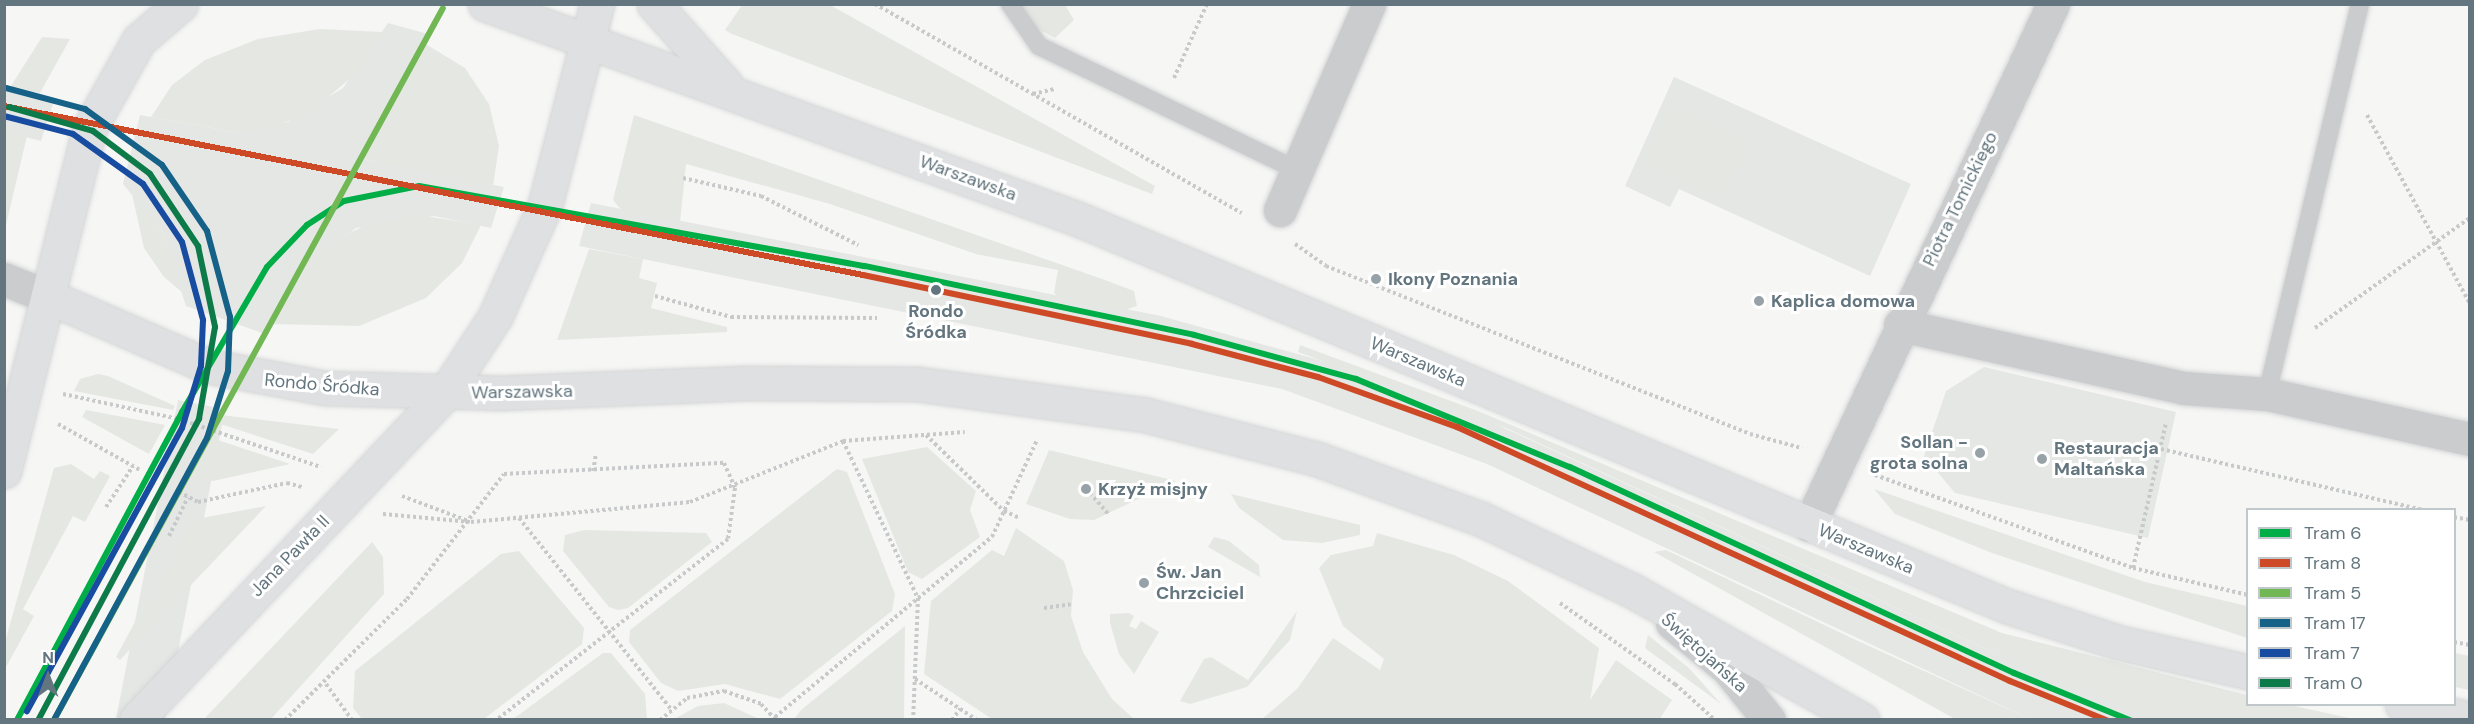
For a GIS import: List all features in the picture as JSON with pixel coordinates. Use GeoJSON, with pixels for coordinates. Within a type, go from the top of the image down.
{"type":"FeatureCollection","features":[{"type":"Feature","properties":{"kind":"main road"},"geometry":{"type":"LineString","coordinates":[[4,471],[89,129],[139,40],[181,4]]}},
{"type":"Feature","properties":{"kind":"main road"},"geometry":{"type":"LineString","coordinates":[[485,4],[591,40]]}},
{"type":"Feature","properties":{"kind":"main road"},"geometry":{"type":"LineString","coordinates":[[445,393],[522,265],[545,205],[591,40],[597,4]]}},
{"type":"Feature","properties":{"kind":"main road"},"geometry":{"type":"LineString","coordinates":[[654,4],[732,90]]}},
{"type":"Feature","properties":{"kind":"main road","name":"Warszawska"},"geometry":{"type":"LineString","coordinates":[[591,40],[1078,219],[1809,525],[2078,630],[2246,672]]}},
{"type":"Feature","properties":{"kind":"main road","name":"Rondo Śródka"},"geometry":{"type":"LineString","coordinates":[[49,297],[233,374],[324,388],[445,393]]}},
{"type":"Feature","properties":{"kind":"main road","name":"Warszawska"},"geometry":{"type":"LineString","coordinates":[[445,393],[829,381],[918,384],[1056,399],[1231,436],[1409,489],[1633,591],[1862,720]]}},
{"type":"Feature","properties":{"kind":"main road","name":"Jana Pawła II"},"geometry":{"type":"LineString","coordinates":[[136,720],[445,393]]}},
{"type":"Feature","properties":{"kind":"main road"},"geometry":{"type":"LineString","coordinates":[[2407,706],[2469,719]]}},
{"type":"Feature","properties":{"kind":"street"},"geometry":{"type":"LineString","coordinates":[[1267,214],[1297,170],[1369,4]]}},
{"type":"Feature","properties":{"kind":"street","name":"Piotra Tomickiego"},"geometry":{"type":"LineString","coordinates":[[1809,525],[1900,325],[2053,4]]}},
{"type":"Feature","properties":{"kind":"street"},"geometry":{"type":"LineString","coordinates":[[4,279],[49,297]]}},
{"type":"Feature","properties":{"kind":"street"},"geometry":{"type":"LineString","coordinates":[[1900,325],[2174,385],[2266,394],[2469,439]]}},
{"type":"Feature","properties":{"kind":"street","name":"Świętojańska"},"geometry":{"type":"LineString","coordinates":[[1633,591],[1727,668],[1769,720]]}},
{"type":"Feature","properties":{"kind":"lane"},"geometry":{"type":"LineString","coordinates":[[1010,4],[1039,46],[1297,170]]}},
{"type":"Feature","properties":{"kind":"lane"},"geometry":{"type":"LineString","coordinates":[[2266,394],[2360,4]]}},
{"type":"Feature","properties":{"kind":"path"},"geometry":{"type":"LineString","coordinates":[[875,4],[1267,214]]}},
{"type":"Feature","properties":{"kind":"path"},"geometry":{"type":"LineString","coordinates":[[1161,105],[1207,4]]}},
{"type":"Feature","properties":{"kind":"path"},"geometry":{"type":"LineString","coordinates":[[2343,73],[2469,304]]}},
{"type":"Feature","properties":{"kind":"path"},"geometry":{"type":"LineString","coordinates":[[683,178],[760,196],[858,245]]}},
{"type":"Feature","properties":{"kind":"path"},"geometry":{"type":"LineString","coordinates":[[2276,356],[2469,218]]}},
{"type":"Feature","properties":{"kind":"path"},"geometry":{"type":"LineString","coordinates":[[1291,240],[1337,271],[1750,434],[1808,450]]}},
{"type":"Feature","properties":{"kind":"path"},"geometry":{"type":"LineString","coordinates":[[655,296],[731,317],[877,318]]}},
{"type":"Feature","properties":{"kind":"path"},"geometry":{"type":"LineString","coordinates":[[27,384],[219,430],[471,522],[690,502],[735,488],[843,441],[978,432]]}},
{"type":"Feature","properties":{"kind":"path"},"geometry":{"type":"LineString","coordinates":[[2133,568],[2174,385]]}},
{"type":"Feature","properties":{"kind":"path"},"geometry":{"type":"LineString","coordinates":[[58,424],[140,470]]}},
{"type":"Feature","properties":{"kind":"path"},"geometry":{"type":"LineString","coordinates":[[660,720],[670,708],[687,698],[724,691],[743,695],[776,718],[992,537],[1041,432],[1030,432]]}},
{"type":"Feature","properties":{"kind":"path"},"geometry":{"type":"LineString","coordinates":[[925,435],[1004,511],[1020,518]]}},
{"type":"Feature","properties":{"kind":"path"},"geometry":{"type":"LineString","coordinates":[[843,441],[918,598],[913,720]]}},
{"type":"Feature","properties":{"kind":"path"},"geometry":{"type":"LineString","coordinates":[[2161,449],[2415,508]]}},
{"type":"Feature","properties":{"kind":"path"},"geometry":{"type":"LineString","coordinates":[[593,471],[596,454]]}},
{"type":"Feature","properties":{"kind":"path"},"geometry":{"type":"LineString","coordinates":[[285,720],[313,689],[326,684],[471,522],[504,474],[724,463],[735,488],[728,539],[496,720]]}},
{"type":"Feature","properties":{"kind":"path"},"geometry":{"type":"LineString","coordinates":[[106,507],[133,466]]}},
{"type":"Feature","properties":{"kind":"path"},"geometry":{"type":"LineString","coordinates":[[1870,474],[2133,568],[2246,596]]}},
{"type":"Feature","properties":{"kind":"path"},"geometry":{"type":"LineString","coordinates":[[179,492],[198,502]]}},
{"type":"Feature","properties":{"kind":"path"},"geometry":{"type":"LineString","coordinates":[[1090,493],[1108,514]]}},
{"type":"Feature","properties":{"kind":"path"},"geometry":{"type":"LineString","coordinates":[[169,536],[189,497]]}},
{"type":"Feature","properties":{"kind":"path"},"geometry":{"type":"LineString","coordinates":[[519,518],[670,708]]}},
{"type":"Feature","properties":{"kind":"path"},"geometry":{"type":"LineString","coordinates":[[1550,597],[1665,677],[1714,720]]}},
{"type":"Feature","properties":{"kind":"path"},"geometry":{"type":"LineString","coordinates":[[1044,608],[1071,604]]}},
{"type":"Feature","properties":{"kind":"path"},"geometry":{"type":"LineString","coordinates":[[915,679],[977,720]]}},
{"type":"Feature","properties":{"kind":"path"},"geometry":{"type":"LineString","coordinates":[[326,684],[352,720]]}},
{"type":"Feature","properties":{"kind":"path"},"geometry":{"type":"LineString","coordinates":[[952,720],[960,709]]}},
{"type":"Feature","properties":{"kind":"shaded area"},"geometry":{"type":"Polygon","coordinates":[[[742,5],[830,5],[1155,186],[1152,194],[732,34],[725,30],[742,5]]]}},
{"type":"Feature","properties":{"kind":"shaded area"},"geometry":{"type":"Polygon","coordinates":[[[1021,5],[1065,5],[1074,20],[1055,38],[1033,26],[1021,5]]]}},
{"type":"Feature","properties":{"kind":"shaded area"},"geometry":{"type":"Polygon","coordinates":[[[388,23],[428,34],[362,159],[504,187],[491,228],[434,216],[356,228],[303,269],[265,334],[186,306],[163,233],[123,184],[140,115],[234,132],[287,122],[343,88],[388,23]]]}},
{"type":"Feature","properties":{"kind":"shaded area"},"geometry":{"type":"Polygon","coordinates":[[[320,29],[382,32],[358,72],[310,112],[273,127],[234,132],[151,117],[172,85],[205,60],[258,39],[320,29]]]}},
{"type":"Feature","properties":{"kind":"shaded area"},"geometry":{"type":"Polygon","coordinates":[[[42,37],[70,39],[40,93],[9,89],[42,37]]]}},
{"type":"Feature","properties":{"kind":"shaded area"},"geometry":{"type":"Polygon","coordinates":[[[424,43],[465,68],[489,104],[499,146],[493,186],[362,159],[424,43]]]}},
{"type":"Feature","properties":{"kind":"shaded area"},"geometry":{"type":"Polygon","coordinates":[[[1674,77],[1911,184],[1870,276],[1679,189],[1670,207],[1625,186],[1674,77]]]}},
{"type":"Feature","properties":{"kind":"shaded area"},"geometry":{"type":"Polygon","coordinates":[[[4,88],[55,98],[41,141],[5,132],[4,88]]]}},
{"type":"Feature","properties":{"kind":"shaded area"},"geometry":{"type":"Polygon","coordinates":[[[1671,105],[1750,139],[1725,198],[1646,164],[1671,105]]]}},
{"type":"Feature","properties":{"kind":"shaded area"},"geometry":{"type":"Polygon","coordinates":[[[634,115],[1134,291],[1137,306],[1121,311],[1063,300],[1054,293],[1058,270],[976,254],[830,204],[686,164],[680,223],[623,212],[613,200],[634,115]]]}},
{"type":"Feature","properties":{"kind":"shaded area"},"geometry":{"type":"Polygon","coordinates":[[[4,132],[27,136],[6,225],[4,224],[4,132]]]}},
{"type":"Feature","properties":{"kind":"shaded area"},"geometry":{"type":"Polygon","coordinates":[[[132,194],[163,233],[183,293],[164,277],[144,248],[132,194]]]}},
{"type":"Feature","properties":{"kind":"shaded area"},"geometry":{"type":"Polygon","coordinates":[[[591,203],[1161,316],[1337,365],[1476,415],[1986,649],[2160,719],[2030,719],[1487,464],[1282,389],[579,246],[591,203]]]}},
{"type":"Feature","properties":{"kind":"shaded area"},"geometry":{"type":"Polygon","coordinates":[[[419,215],[481,225],[462,263],[426,298],[359,326],[270,324],[303,269],[335,240],[366,225],[419,215]]]}},
{"type":"Feature","properties":{"kind":"shaded area"},"geometry":{"type":"Polygon","coordinates":[[[589,249],[643,259],[639,278],[657,283],[651,308],[727,327],[727,332],[557,340],[589,249]]]}},
{"type":"Feature","properties":{"kind":"shaded area"},"geometry":{"type":"Polygon","coordinates":[[[1300,345],[1478,411],[2002,633],[2246,695],[2246,706],[2295,706],[2354,719],[2160,720],[1986,649],[1506,428],[1298,352],[1300,345]]]}},
{"type":"Feature","properties":{"kind":"shaded area"},"geometry":{"type":"Polygon","coordinates":[[[1984,367],[2176,412],[2148,538],[1955,493],[1924,456],[1946,391],[1984,367]]]}},
{"type":"Feature","properties":{"kind":"shaded area"},"geometry":{"type":"Polygon","coordinates":[[[98,374],[108,376],[175,406],[173,410],[74,391],[80,379],[98,374]]]}},
{"type":"Feature","properties":{"kind":"shaded area"},"geometry":{"type":"Polygon","coordinates":[[[178,400],[225,409],[165,720],[116,720],[178,400]]]}},
{"type":"Feature","properties":{"kind":"shaded area"},"geometry":{"type":"Polygon","coordinates":[[[86,410],[165,425],[149,454],[82,417],[86,410]]]}},
{"type":"Feature","properties":{"kind":"shaded area"},"geometry":{"type":"Polygon","coordinates":[[[221,415],[339,429],[313,454],[217,423],[221,415]]]}},
{"type":"Feature","properties":{"kind":"shaded area"},"geometry":{"type":"Polygon","coordinates":[[[209,437],[290,464],[213,481],[188,476],[209,437]]]}},
{"type":"Feature","properties":{"kind":"shaded area"},"geometry":{"type":"Polygon","coordinates":[[[927,447],[976,491],[970,510],[980,537],[922,579],[908,572],[862,459],[927,447]]]}},
{"type":"Feature","properties":{"kind":"shaded area"},"geometry":{"type":"Polygon","coordinates":[[[1049,450],[1176,481],[1094,520],[1070,519],[1026,504],[1049,450]]]}},
{"type":"Feature","properties":{"kind":"shaded area"},"geometry":{"type":"Polygon","coordinates":[[[71,464],[94,479],[100,471],[110,476],[85,522],[73,516],[23,609],[34,616],[5,669],[5,642],[54,468],[71,464]]]}},
{"type":"Feature","properties":{"kind":"shaded area"},"geometry":{"type":"Polygon","coordinates":[[[837,469],[847,472],[895,594],[892,611],[780,699],[725,684],[678,691],[661,683],[629,642],[630,630],[837,469]]]}},
{"type":"Feature","properties":{"kind":"shaded area"},"geometry":{"type":"Polygon","coordinates":[[[1874,489],[2145,582],[2246,606],[2246,638],[1992,553],[1895,514],[1874,489]]]}},
{"type":"Feature","properties":{"kind":"shaded area"},"geometry":{"type":"Polygon","coordinates":[[[1231,494],[1360,525],[1360,535],[1322,543],[1283,540],[1239,508],[1231,494]]]}},
{"type":"Feature","properties":{"kind":"shaded area"},"geometry":{"type":"Polygon","coordinates":[[[266,506],[120,660],[116,657],[150,594],[155,597],[191,520],[266,506]]]}},
{"type":"Feature","properties":{"kind":"shaded area"},"geometry":{"type":"Polygon","coordinates":[[[1016,528],[1064,561],[1073,590],[1071,616],[1083,652],[1112,699],[1134,719],[992,719],[924,674],[931,601],[992,550],[1004,556],[1016,528]]]}},
{"type":"Feature","properties":{"kind":"shaded area"},"geometry":{"type":"Polygon","coordinates":[[[584,530],[706,533],[712,542],[628,608],[618,610],[609,607],[563,551],[565,535],[584,530]]]}},
{"type":"Feature","properties":{"kind":"shaded area"},"geometry":{"type":"Polygon","coordinates":[[[1377,533],[1454,555],[1508,581],[1599,648],[1590,700],[1616,660],[1672,700],[1659,720],[1262,719],[1297,689],[1333,638],[1380,670],[1384,659],[1343,626],[1319,568],[1331,555],[1373,546],[1377,533]]]}},
{"type":"Feature","properties":{"kind":"shaded area"},"geometry":{"type":"Polygon","coordinates":[[[1214,537],[1229,541],[1259,565],[1260,577],[1208,547],[1214,537]]]}},
{"type":"Feature","properties":{"kind":"shaded area"},"geometry":{"type":"Polygon","coordinates":[[[372,542],[383,557],[384,594],[271,719],[204,719],[372,542]]]}},
{"type":"Feature","properties":{"kind":"shaded area"},"geometry":{"type":"Polygon","coordinates":[[[1666,550],[2030,719],[1955,719],[1654,552],[1666,550]]]}},
{"type":"Feature","properties":{"kind":"shaded area"},"geometry":{"type":"Polygon","coordinates":[[[519,551],[584,628],[582,644],[484,719],[362,719],[353,708],[355,671],[501,554],[519,551]]]}},
{"type":"Feature","properties":{"kind":"shaded area"},"geometry":{"type":"Polygon","coordinates":[[[1297,611],[1290,640],[1247,687],[1190,704],[1180,701],[1204,659],[1211,657],[1248,680],[1297,611]]]}},
{"type":"Feature","properties":{"kind":"shaded area"},"geometry":{"type":"Polygon","coordinates":[[[1129,613],[1134,616],[1129,626],[1136,629],[1141,621],[1159,632],[1134,674],[1119,654],[1110,623],[1110,614],[1129,613]]]}},
{"type":"Feature","properties":{"kind":"shaded area"},"geometry":{"type":"Polygon","coordinates":[[[905,626],[904,719],[794,719],[801,710],[905,626]]]}},
{"type":"Feature","properties":{"kind":"shaded area"},"geometry":{"type":"Polygon","coordinates":[[[1648,635],[1689,668],[1721,704],[1645,648],[1648,635]]]}},
{"type":"Feature","properties":{"kind":"shaded area"},"geometry":{"type":"Polygon","coordinates":[[[603,653],[611,653],[645,694],[647,719],[513,719],[603,653]]]}},
{"type":"Feature","properties":{"kind":"shaded area"},"geometry":{"type":"Polygon","coordinates":[[[2456,653],[2469,656],[2469,690],[2456,687],[2456,653]]]}},
{"type":"Feature","properties":{"kind":"shaded area"},"geometry":{"type":"Polygon","coordinates":[[[724,703],[759,719],[674,719],[698,706],[724,703]]]}},
{"type":"Feature","properties":{"kind":"tram line","name":"5"},"geometry":{"type":"LineString","coordinates":[[54,720],[443,8]]}},
{"type":"Feature","properties":{"kind":"tram line","name":"17"},"geometry":{"type":"LineString","coordinates":[[6,88],[85,109],[162,165],[207,231],[230,317],[228,371],[207,438],[54,720]]}},
{"type":"Feature","properties":{"kind":"tram line","name":"8"},"geometry":{"type":"LineString","coordinates":[[4,106],[863,275],[1192,344],[1318,377],[1457,427],[2010,681],[2106,720]]}},
{"type":"Feature","properties":{"kind":"tram line","name":"0"},"geometry":{"type":"LineString","coordinates":[[9,107],[93,131],[150,174],[198,246],[215,327],[199,419],[38,720]]}},
{"type":"Feature","properties":{"kind":"tram line","name":"7"},"geometry":{"type":"LineString","coordinates":[[4,116],[73,134],[143,184],[182,242],[203,320],[201,366],[182,428],[27,711]]}},
{"type":"Feature","properties":{"kind":"tram line","name":"6"},"geometry":{"type":"LineString","coordinates":[[17,720],[182,412],[267,267],[307,225],[344,201],[419,186],[865,266],[1194,335],[1356,379],[1570,467],[2014,673],[2130,720]]}},
{"type":"Feature","properties":{"kind":"place","name":"Ikony Poznania"},"geometry":{"type":"Point","coordinates":[1376,279]}},
{"type":"Feature","properties":{"kind":"place","name":"Rondo Śródka"},"geometry":{"type":"Point","coordinates":[936,290]}},
{"type":"Feature","properties":{"kind":"place","name":"Kaplica domowa"},"geometry":{"type":"Point","coordinates":[1759,301]}},
{"type":"Feature","properties":{"kind":"place","name":"Sollan - grota solna"},"geometry":{"type":"Point","coordinates":[1980,453]}},
{"type":"Feature","properties":{"kind":"place","name":"Restauracja Maltańska"},"geometry":{"type":"Point","coordinates":[2042,459]}},
{"type":"Feature","properties":{"kind":"place","name":"Krzyż misjny"},"geometry":{"type":"Point","coordinates":[1086,489]}},
{"type":"Feature","properties":{"kind":"place","name":"Św. Jan Chrzciciel"},"geometry":{"type":"Point","coordinates":[1144,583]}}]}
